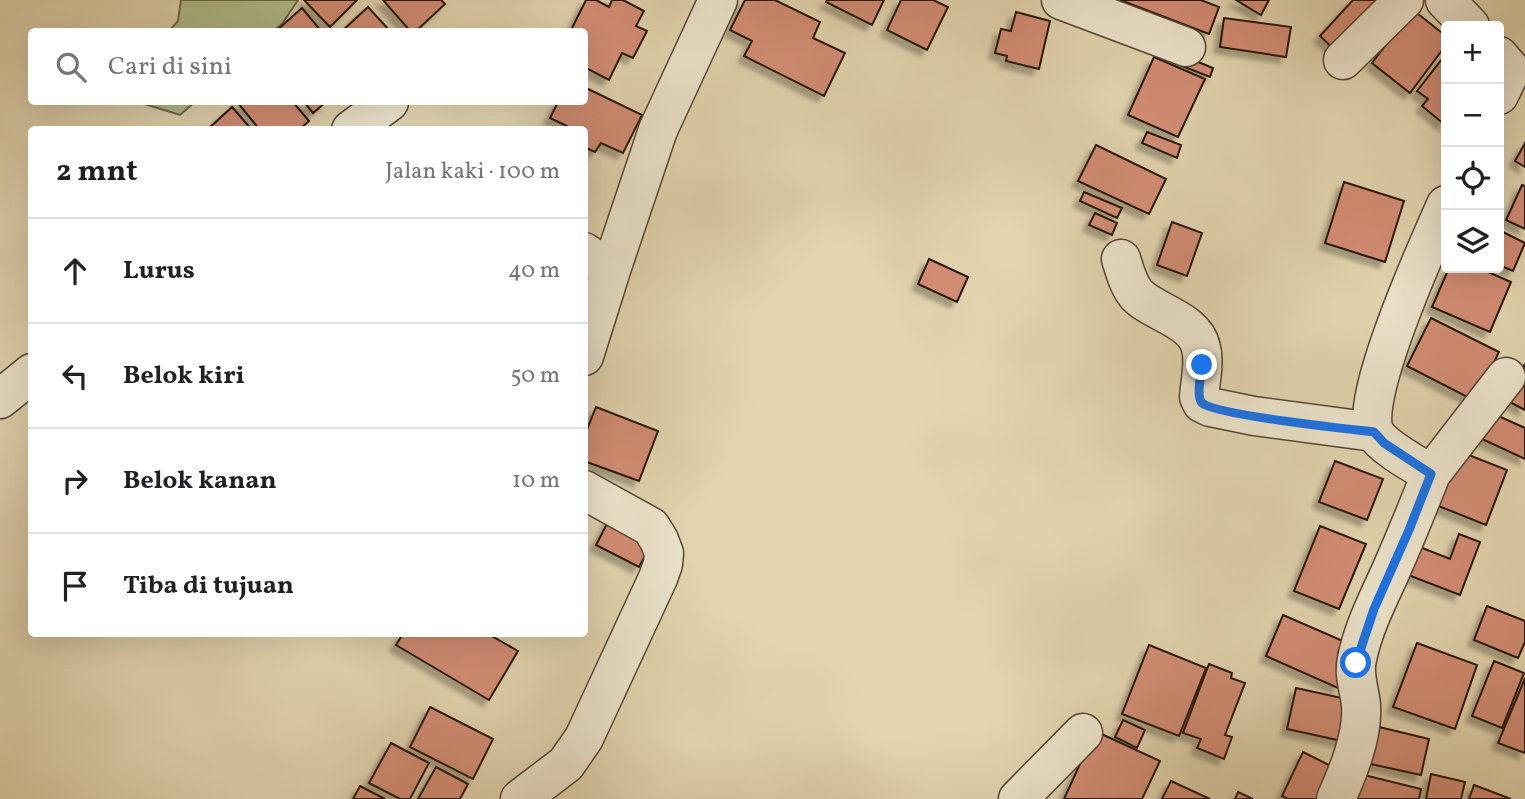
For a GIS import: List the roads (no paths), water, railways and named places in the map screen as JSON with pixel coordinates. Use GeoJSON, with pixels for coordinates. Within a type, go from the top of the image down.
{"type":"FeatureCollection","features":[{"type":"Feature","properties":{"kind":"street"},"geometry":{"type":"LineString","coordinates":[[588,329],[598,261],[718,0]]}},
{"type":"Feature","properties":{"kind":"street"},"geometry":{"type":"LineString","coordinates":[[1061,0],[1186,47]]}},
{"type":"Feature","properties":{"kind":"street"},"geometry":{"type":"LineString","coordinates":[[1343,60],[1404,0]]}},
{"type":"Feature","properties":{"kind":"street"},"geometry":{"type":"LineString","coordinates":[[1445,0],[1465,21]]}},
{"type":"Feature","properties":{"kind":"street"},"geometry":{"type":"LineString","coordinates":[[356,126],[385,105]]}},
{"type":"Feature","properties":{"kind":"street"},"geometry":{"type":"LineString","coordinates":[[1431,474],[1384,443],[1374,432],[1371,416],[1376,388],[1393,333],[1444,210]]}},
{"type":"Feature","properties":{"kind":"street"},"geometry":{"type":"LineString","coordinates":[[1121,259],[1130,286],[1139,297],[1170,315],[1194,334],[1201,348],[1199,397],[1202,403],[1254,416],[1374,432]]}},
{"type":"Feature","properties":{"kind":"street"},"geometry":{"type":"LineString","coordinates":[[0,399],[28,376]]}},
{"type":"Feature","properties":{"kind":"street"},"geometry":{"type":"LineString","coordinates":[[1336,799],[1348,771],[1361,724],[1361,704],[1355,681],[1356,663],[1374,609],[1431,474],[1506,377]]}},
{"type":"Feature","properties":{"kind":"street"},"geometry":{"type":"LineString","coordinates":[[520,799],[566,764],[584,738],[663,564],[664,553],[651,527],[588,492]]}},
{"type":"Feature","properties":{"kind":"street"},"geometry":{"type":"LineString","coordinates":[[1018,799],[1083,733]]}}]}
